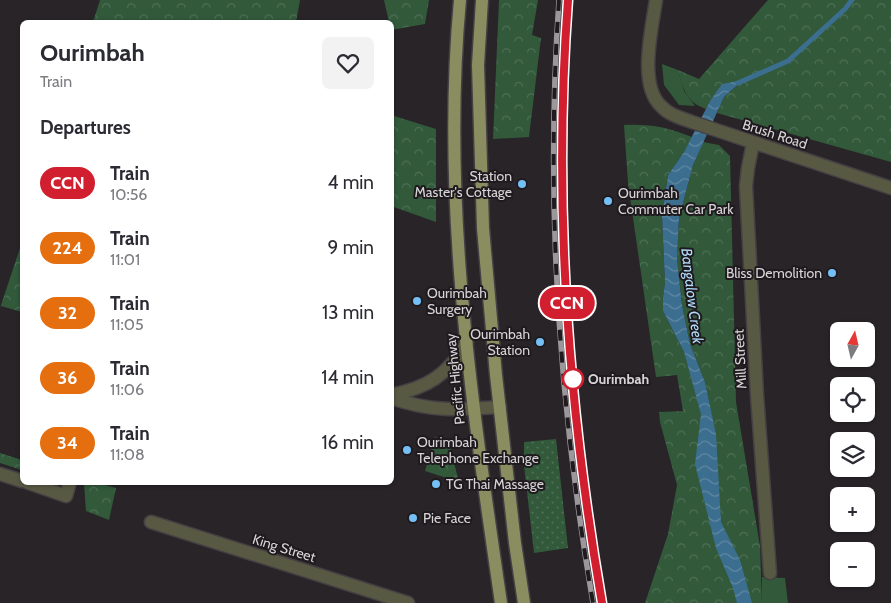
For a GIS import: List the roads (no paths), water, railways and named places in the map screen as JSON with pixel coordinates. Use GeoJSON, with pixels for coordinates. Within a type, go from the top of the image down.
{"type":"FeatureCollection","features":[{"type":"Feature","properties":{"kind":"main road","name":"Pacific Highway"},"geometry":{"type":"LineString","coordinates":[[460,0],[453,104],[454,180],[474,409],[501,603]]}},
{"type":"Feature","properties":{"kind":"main road"},"geometry":{"type":"LineString","coordinates":[[482,0],[478,65],[483,228],[500,407],[515,543],[524,603]]}},
{"type":"Feature","properties":{"kind":"street","name":"Brush Road"},"geometry":{"type":"LineString","coordinates":[[656,0],[648,71],[651,91],[661,107],[692,122],[891,188]]}},
{"type":"Feature","properties":{"kind":"street","name":"Mill Street"},"geometry":{"type":"LineString","coordinates":[[753,143],[746,186],[757,395],[770,574]]}},
{"type":"Feature","properties":{"kind":"street"},"geometry":{"type":"LineString","coordinates":[[394,395],[419,388],[441,375],[455,360],[467,342]]}},
{"type":"Feature","properties":{"kind":"street"},"geometry":{"type":"LineString","coordinates":[[394,397],[434,409],[500,407]]}},
{"type":"Feature","properties":{"kind":"street"},"geometry":{"type":"LineString","coordinates":[[0,474],[20,480]]}},
{"type":"Feature","properties":{"kind":"street"},"geometry":{"type":"LineString","coordinates":[[35,485],[66,496],[69,485]]}},
{"type":"Feature","properties":{"kind":"street","name":"King Street"},"geometry":{"type":"LineString","coordinates":[[151,522],[408,603]]}},
{"type":"Feature","properties":{"kind":"water"},"geometry":{"type":"Polygon","coordinates":[[[743,80],[724,97],[693,165],[679,218],[677,259],[682,305],[690,344],[705,382],[716,434],[721,522],[740,560],[752,603],[737,603],[733,588],[716,548],[695,464],[701,414],[684,352],[663,311],[665,283],[662,216],[668,175],[684,152],[710,101],[722,84],[743,80]]]}},
{"type":"Feature","properties":{"kind":"waterway","name":"Bangalow Creek"},"geometry":{"type":"LineString","coordinates":[[738,83],[788,61],[845,9],[852,0]]}},
{"type":"Feature","properties":{"kind":"railway"},"geometry":{"type":"LineString","coordinates":[[559,0],[555,75],[554,151],[558,303],[571,454],[593,603]]}},
{"type":"Feature","properties":{"kind":"railway"},"geometry":{"type":"LineString","coordinates":[[568,0],[562,151],[567,303],[580,454],[602,603]]}},
{"type":"Feature","properties":{"kind":"train","name":"CCN"},"geometry":{"type":"LineString","coordinates":[[568,0],[563,101],[564,231],[569,338],[581,462],[602,603]]}},
{"type":"Feature","properties":{"kind":"place","name":"Station Master's Cottage"},"geometry":{"type":"Point","coordinates":[522,184]}},
{"type":"Feature","properties":{"kind":"place","name":"Ourimbah Commuter Car Park"},"geometry":{"type":"Point","coordinates":[608,201]}},
{"type":"Feature","properties":{"kind":"place","name":"Bliss Demolition"},"geometry":{"type":"Point","coordinates":[832,273]}},
{"type":"Feature","properties":{"kind":"place","name":"Ourimbah Surgery"},"geometry":{"type":"Point","coordinates":[417,301]}},
{"type":"Feature","properties":{"kind":"place","name":"Ourimbah Station"},"geometry":{"type":"Point","coordinates":[540,342]}},
{"type":"Feature","properties":{"kind":"place","name":"Ourimbah"},"geometry":{"type":"Point","coordinates":[573,379]}},
{"type":"Feature","properties":{"kind":"place","name":"Ourimbah Telephone Exchange"},"geometry":{"type":"Point","coordinates":[407,450]}},
{"type":"Feature","properties":{"kind":"place","name":"TG Thai Massage"},"geometry":{"type":"Point","coordinates":[436,484]}},
{"type":"Feature","properties":{"kind":"place","name":"Pie Face"},"geometry":{"type":"Point","coordinates":[413,518]}}]}
